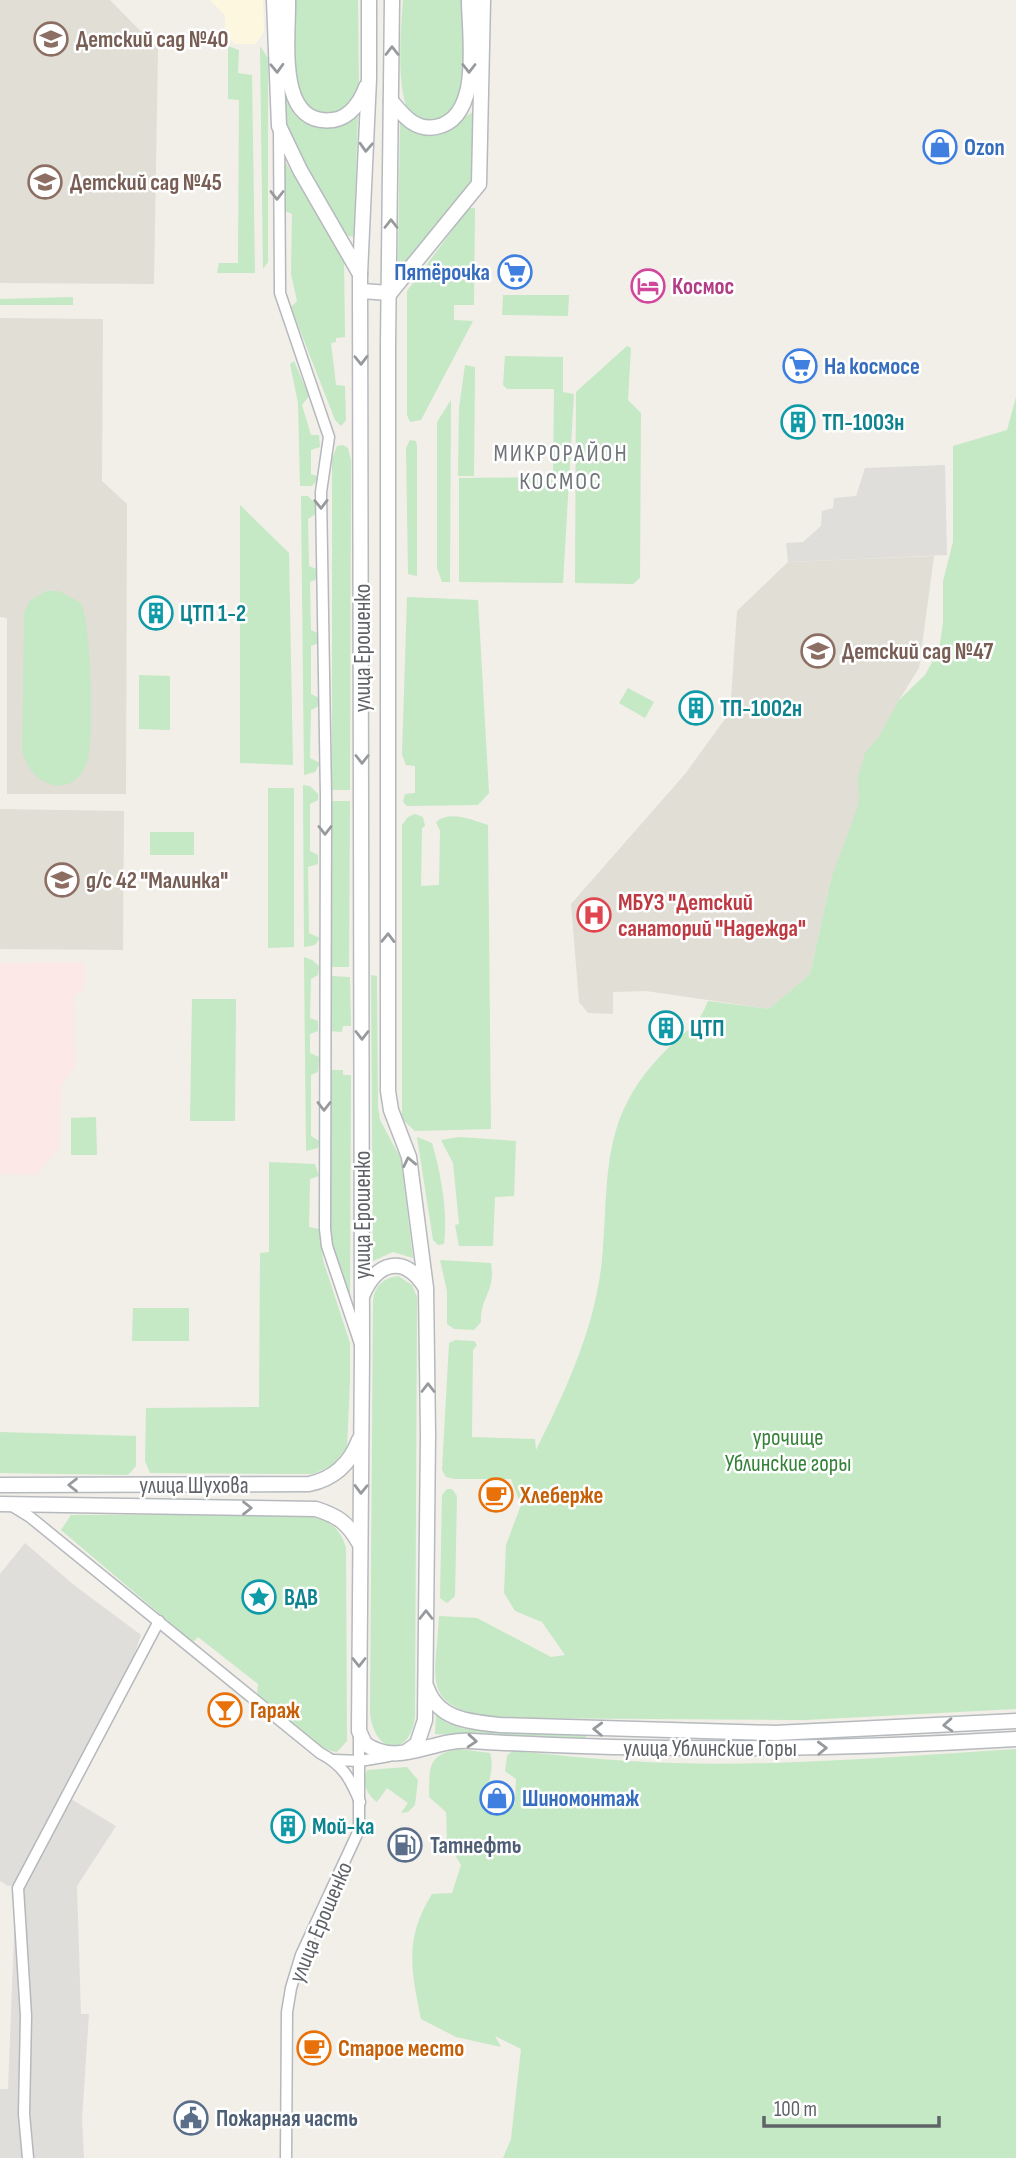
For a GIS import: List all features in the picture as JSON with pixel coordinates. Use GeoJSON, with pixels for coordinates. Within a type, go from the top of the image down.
{"type":"FeatureCollection","features":[{"type":"Feature","properties":{"kind":"main road"},"geometry":{"type":"LineString","coordinates":[[274,0],[279,127],[300,170],[360,274]]}},
{"type":"Feature","properties":{"kind":"main road"},"geometry":{"type":"LineString","coordinates":[[288,0],[290,85],[299,109],[311,117],[323,120],[347,116],[369,79]]}},
{"type":"Feature","properties":{"kind":"main road","name":"улица Ерошенко"},"geometry":{"type":"LineString","coordinates":[[359,1731],[362,1351],[360,274],[369,79],[369,0]]}},
{"type":"Feature","properties":{"kind":"main road","name":"улица Ерошенко"},"geometry":{"type":"LineString","coordinates":[[392,0],[390,293],[387,345],[388,1091],[391,1110],[408,1157],[426,1288],[426,1684],[422,1733],[417,1744],[405,1752]]}},
{"type":"Feature","properties":{"kind":"main road"},"geometry":{"type":"LineString","coordinates":[[391,101],[409,121],[425,129],[442,125],[464,105],[469,84],[469,0]]}},
{"type":"Feature","properties":{"kind":"main road"},"geometry":{"type":"LineString","coordinates":[[362,291],[390,293],[479,184],[483,0]]}},
{"type":"Feature","properties":{"kind":"main road","name":"улица Ерошенко"},"geometry":{"type":"LineString","coordinates":[[362,1296],[377,1271],[390,1265],[411,1270],[426,1288]]}},
{"type":"Feature","properties":{"kind":"main road","name":"улица Шухова"},"geometry":{"type":"LineString","coordinates":[[0,1485],[309,1484],[325,1481],[339,1471],[355,1451],[361,1433]]}},
{"type":"Feature","properties":{"kind":"main road","name":"улица Шухова"},"geometry":{"type":"LineString","coordinates":[[5,1504],[179,1504],[316,1509],[336,1516],[350,1528],[360,1544]]}},
{"type":"Feature","properties":{"kind":"main road","name":"улица Ублинские Горы"},"geometry":{"type":"LineString","coordinates":[[426,1684],[430,1698],[439,1708],[454,1717],[468,1722],[500,1725],[775,1733],[1016,1721]]}},
{"type":"Feature","properties":{"kind":"main road"},"geometry":{"type":"LineString","coordinates":[[359,1731],[365,1744],[389,1756],[405,1752]]}},
{"type":"Feature","properties":{"kind":"main road","name":"улица Ублинские Горы"},"geometry":{"type":"LineString","coordinates":[[405,1752],[455,1740],[616,1748],[776,1750],[1016,1739]]}},
{"type":"Feature","properties":{"kind":"street","name":"улица Ерошенко"},"geometry":{"type":"LineString","coordinates":[[279,127],[277,160],[280,293],[329,437],[321,492],[326,797],[325,1229],[330,1259],[362,1351]]}},
{"type":"Feature","properties":{"kind":"street"},"geometry":{"type":"LineString","coordinates":[[5,1504],[30,1517],[320,1753],[334,1760],[349,1774],[360,1801]]}},
{"type":"Feature","properties":{"kind":"street"},"geometry":{"type":"LineString","coordinates":[[27,2158],[24,2114],[26,2016],[18,1888],[159,1621]]}},
{"type":"Feature","properties":{"kind":"street","name":"улица Ерошенко"},"geometry":{"type":"LineString","coordinates":[[286,2158],[288,2012],[291,1988],[301,1955],[359,1830],[359,1731]]}},
{"type":"Feature","properties":{"kind":"street"},"geometry":{"type":"LineString","coordinates":[[334,1760],[350,1752],[359,1731]]}},
{"type":"Feature","properties":{"kind":"street"},"geometry":{"type":"LineString","coordinates":[[334,1760],[389,1756]]}},
{"type":"Feature","properties":{"kind":"shaded area"},"geometry":{"type":"Polygon","coordinates":[[[0,0],[110,0],[158,49],[154,284],[0,283],[0,0]]]}},
{"type":"Feature","properties":{"kind":"shaded area"},"geometry":{"type":"Polygon","coordinates":[[[210,0],[263,0],[264,32],[256,44],[235,44],[225,35],[225,15],[210,0]]]}},
{"type":"Feature","properties":{"kind":"shaded area"},"geometry":{"type":"Polygon","coordinates":[[[0,318],[103,319],[102,481],[127,504],[126,794],[7,794],[7,618],[0,617],[0,318]]]}},
{"type":"Feature","properties":{"kind":"shaded area"},"geometry":{"type":"Polygon","coordinates":[[[945,465],[947,555],[788,562],[786,543],[803,542],[821,526],[822,511],[833,508],[834,498],[856,496],[865,468],[945,465]]]}},
{"type":"Feature","properties":{"kind":"shaded area"},"geometry":{"type":"Polygon","coordinates":[[[934,556],[919,668],[899,700],[900,739],[831,879],[810,974],[769,1009],[646,991],[613,992],[613,1014],[588,1013],[579,1002],[571,904],[685,774],[730,712],[737,611],[788,562],[934,556]]]}},
{"type":"Feature","properties":{"kind":"shaded area","name":"д/с 42 \"Малинка\""},"geometry":{"type":"Polygon","coordinates":[[[0,809],[124,811],[123,950],[0,949],[0,809]]]}},
{"type":"Feature","properties":{"kind":"shaded area"},"geometry":{"type":"Polygon","coordinates":[[[84,962],[84,990],[74,995],[75,1066],[61,1086],[60,1147],[36,1175],[0,1174],[0,963],[84,962]]]}},
{"type":"Feature","properties":{"kind":"shaded area"},"geometry":{"type":"Polygon","coordinates":[[[25,1543],[74,1585],[141,1635],[127,1676],[67,1788],[71,1799],[116,1826],[77,1886],[81,2014],[89,2014],[82,2119],[84,2158],[0,2158],[0,2089],[8,2089],[16,1885],[8,1886],[0,1881],[0,1574],[25,1543]]]}},
{"type":"Feature","properties":{"kind":"green space"},"geometry":{"type":"Polygon","coordinates":[[[292,0],[358,0],[359,88],[355,98],[344,110],[321,114],[304,107],[293,70],[292,0]]]}},
{"type":"Feature","properties":{"kind":"green space"},"geometry":{"type":"Polygon","coordinates":[[[403,0],[464,0],[465,90],[454,108],[436,121],[421,124],[410,115],[404,99],[400,53],[403,0]]]}},
{"type":"Feature","properties":{"kind":"green space"},"geometry":{"type":"Polygon","coordinates":[[[228,46],[239,50],[238,73],[252,75],[255,273],[217,273],[219,263],[238,263],[239,100],[228,99],[228,46]]]}},
{"type":"Feature","properties":{"kind":"green space"},"geometry":{"type":"Polygon","coordinates":[[[260,46],[268,58],[268,262],[263,269],[260,46]]]}},
{"type":"Feature","properties":{"kind":"green space"},"geometry":{"type":"Polygon","coordinates":[[[286,98],[301,117],[319,127],[338,125],[358,111],[354,237],[344,235],[305,170],[285,117],[283,99],[286,98]]]}},
{"type":"Feature","properties":{"kind":"green space"},"geometry":{"type":"Polygon","coordinates":[[[474,111],[474,177],[401,268],[398,262],[400,120],[449,128],[474,111]]]}},
{"type":"Feature","properties":{"kind":"green space"},"geometry":{"type":"Polygon","coordinates":[[[283,158],[344,258],[345,337],[336,338],[336,342],[331,343],[336,385],[345,386],[346,420],[341,426],[335,420],[291,307],[297,301],[291,274],[292,214],[282,210],[283,158]]]}},
{"type":"Feature","properties":{"kind":"green space"},"geometry":{"type":"Polygon","coordinates":[[[469,208],[475,208],[474,305],[454,305],[454,320],[473,321],[421,420],[410,422],[407,415],[407,291],[469,208]]]}},
{"type":"Feature","properties":{"kind":"green space"},"geometry":{"type":"Polygon","coordinates":[[[503,295],[569,295],[568,316],[502,315],[503,295]]]}},
{"type":"Feature","properties":{"kind":"green space"},"geometry":{"type":"Polygon","coordinates":[[[73,297],[73,305],[0,305],[0,299],[73,297]]]}},
{"type":"Feature","properties":{"kind":"green space"},"geometry":{"type":"Polygon","coordinates":[[[627,346],[631,348],[628,400],[641,413],[640,578],[633,584],[575,583],[576,392],[627,346]]]}},
{"type":"Feature","properties":{"kind":"green space"},"geometry":{"type":"Polygon","coordinates":[[[505,356],[563,357],[563,392],[574,394],[563,583],[459,582],[459,478],[553,477],[554,389],[507,389],[503,385],[505,356]]]}},
{"type":"Feature","properties":{"kind":"green space"},"geometry":{"type":"Polygon","coordinates":[[[294,361],[309,396],[302,405],[311,435],[319,435],[320,447],[311,450],[311,474],[320,477],[312,486],[300,486],[298,403],[290,364],[294,361]]]}},
{"type":"Feature","properties":{"kind":"green space"},"geometry":{"type":"Polygon","coordinates":[[[465,365],[475,367],[474,476],[458,476],[459,408],[465,365]]]}},
{"type":"Feature","properties":{"kind":"green space","name":"урочище Ублинские горы"},"geometry":{"type":"Polygon","coordinates":[[[1016,397],[1016,1709],[805,1720],[494,1718],[453,1706],[443,1697],[437,1686],[435,1673],[439,1616],[477,1618],[551,1657],[565,1655],[542,1622],[515,1611],[504,1593],[506,1545],[521,1505],[511,1479],[454,1479],[446,1477],[442,1470],[449,1343],[455,1340],[474,1341],[477,1345],[473,1350],[472,1437],[535,1439],[536,1450],[578,1358],[593,1310],[602,1260],[609,1167],[622,1113],[645,1074],[695,1024],[708,1001],[769,1009],[810,974],[831,879],[859,803],[858,777],[865,753],[878,738],[899,700],[925,675],[939,650],[943,623],[943,581],[953,542],[953,446],[1007,430],[1016,397]]]}},
{"type":"Feature","properties":{"kind":"green space"},"geometry":{"type":"Polygon","coordinates":[[[451,400],[450,582],[442,582],[437,568],[437,422],[451,400]]]}},
{"type":"Feature","properties":{"kind":"green space"},"geometry":{"type":"Polygon","coordinates":[[[410,440],[416,441],[417,446],[417,576],[408,574],[406,448],[410,440]]]}},
{"type":"Feature","properties":{"kind":"green space"},"geometry":{"type":"Polygon","coordinates":[[[337,446],[348,448],[351,461],[350,790],[332,790],[332,459],[337,446]]]}},
{"type":"Feature","properties":{"kind":"green space"},"geometry":{"type":"Polygon","coordinates":[[[301,496],[308,496],[316,504],[317,513],[308,519],[309,566],[319,570],[319,578],[310,582],[311,630],[319,634],[319,643],[311,646],[311,694],[319,698],[319,706],[311,710],[310,758],[320,763],[315,772],[304,775],[301,496]]]}},
{"type":"Feature","properties":{"kind":"green space"},"geometry":{"type":"Polygon","coordinates":[[[240,505],[289,553],[293,765],[240,763],[240,505]]]}},
{"type":"Feature","properties":{"kind":"green space"},"geometry":{"type":"Polygon","coordinates":[[[46,591],[59,591],[81,603],[89,656],[91,731],[87,762],[72,782],[62,785],[52,785],[33,773],[22,749],[24,612],[30,601],[46,591]]]}},
{"type":"Feature","properties":{"kind":"green space"},"geometry":{"type":"Polygon","coordinates":[[[407,597],[478,600],[489,793],[478,805],[407,806],[403,802],[405,794],[415,793],[415,766],[406,765],[402,755],[407,597]]]}},
{"type":"Feature","properties":{"kind":"green space"},"geometry":{"type":"Polygon","coordinates":[[[139,675],[170,676],[170,730],[139,729],[139,675]]]}},
{"type":"Feature","properties":{"kind":"green space"},"geometry":{"type":"Polygon","coordinates":[[[628,688],[654,702],[645,718],[619,703],[628,688]]]}},
{"type":"Feature","properties":{"kind":"green space"},"geometry":{"type":"Polygon","coordinates":[[[303,785],[310,786],[318,794],[318,800],[310,804],[310,851],[318,855],[318,864],[308,867],[309,933],[320,938],[315,945],[304,947],[303,785]]]}},
{"type":"Feature","properties":{"kind":"green space"},"geometry":{"type":"Polygon","coordinates":[[[268,788],[294,788],[294,947],[268,948],[268,788]]]}},
{"type":"Feature","properties":{"kind":"green space"},"geometry":{"type":"Polygon","coordinates":[[[332,801],[350,801],[349,967],[331,967],[332,801]]]}},
{"type":"Feature","properties":{"kind":"green space"},"geometry":{"type":"Polygon","coordinates":[[[415,814],[423,817],[425,826],[422,828],[421,886],[439,885],[440,831],[436,822],[455,816],[488,825],[491,1129],[415,1131],[402,1119],[402,825],[408,817],[415,814]]]}},
{"type":"Feature","properties":{"kind":"green space"},"geometry":{"type":"Polygon","coordinates":[[[150,832],[194,832],[194,855],[150,855],[150,832]]]}},
{"type":"Feature","properties":{"kind":"green space"},"geometry":{"type":"Polygon","coordinates":[[[304,957],[319,966],[318,975],[311,979],[310,1018],[318,1021],[318,1031],[310,1034],[310,1053],[319,1057],[318,1072],[311,1075],[311,1136],[319,1141],[318,1148],[306,1151],[304,957]]]}},
{"type":"Feature","properties":{"kind":"green space"},"geometry":{"type":"Polygon","coordinates":[[[371,975],[377,976],[378,1107],[380,1120],[401,1159],[413,1258],[393,1252],[373,1261],[371,975]]]}},
{"type":"Feature","properties":{"kind":"green space"},"geometry":{"type":"Polygon","coordinates":[[[331,976],[350,977],[351,1026],[343,1026],[342,1032],[329,1031],[331,976]]]}},
{"type":"Feature","properties":{"kind":"green space"},"geometry":{"type":"Polygon","coordinates":[[[192,999],[236,999],[235,1121],[190,1121],[192,999]]]}},
{"type":"Feature","properties":{"kind":"green space"},"geometry":{"type":"Polygon","coordinates":[[[331,1070],[343,1070],[343,1075],[351,1075],[350,1302],[331,1237],[331,1070]]]}},
{"type":"Feature","properties":{"kind":"green space"},"geometry":{"type":"Polygon","coordinates":[[[96,1117],[97,1155],[71,1155],[71,1118],[96,1117]]]}},
{"type":"Feature","properties":{"kind":"green space"},"geometry":{"type":"Polygon","coordinates":[[[417,1137],[432,1143],[441,1180],[444,1244],[438,1245],[433,1240],[417,1137]]]}},
{"type":"Feature","properties":{"kind":"green space"},"geometry":{"type":"Polygon","coordinates":[[[459,1137],[516,1141],[514,1196],[495,1197],[493,1246],[459,1246],[455,1225],[459,1224],[453,1163],[441,1140],[459,1137]]]}},
{"type":"Feature","properties":{"kind":"green space"},"geometry":{"type":"Polygon","coordinates":[[[269,1162],[315,1164],[319,1176],[310,1179],[309,1227],[319,1229],[323,1260],[350,1343],[347,1447],[333,1465],[313,1474],[150,1473],[145,1461],[146,1408],[259,1407],[260,1253],[269,1252],[269,1162]]]}},
{"type":"Feature","properties":{"kind":"green space"},"geometry":{"type":"Polygon","coordinates":[[[440,1260],[491,1263],[490,1288],[481,1313],[481,1322],[474,1330],[454,1329],[447,1324],[447,1291],[440,1260]]]}},
{"type":"Feature","properties":{"kind":"green space"},"geometry":{"type":"Polygon","coordinates":[[[398,1276],[412,1285],[417,1297],[415,1717],[406,1740],[391,1746],[377,1736],[370,1712],[373,1300],[381,1283],[398,1276]]]}},
{"type":"Feature","properties":{"kind":"green space"},"geometry":{"type":"Polygon","coordinates":[[[133,1308],[189,1308],[189,1341],[132,1341],[133,1308]]]}},
{"type":"Feature","properties":{"kind":"green space"},"geometry":{"type":"Polygon","coordinates":[[[0,1432],[136,1436],[136,1466],[128,1475],[0,1473],[0,1432]]]}},
{"type":"Feature","properties":{"kind":"green space"},"geometry":{"type":"Polygon","coordinates":[[[447,1489],[452,1489],[457,1496],[455,1596],[447,1603],[440,1598],[442,1495],[447,1489]]]}},
{"type":"Feature","properties":{"kind":"green space"},"geometry":{"type":"Polygon","coordinates":[[[289,1514],[317,1518],[332,1525],[346,1548],[347,1741],[337,1752],[317,1744],[296,1728],[257,1694],[258,1684],[198,1637],[193,1642],[61,1530],[71,1515],[289,1514]]]}},
{"type":"Feature","properties":{"kind":"green space"},"geometry":{"type":"Polygon","coordinates":[[[436,1714],[447,1723],[464,1729],[586,1735],[586,1741],[435,1734],[436,1714]]]}},
{"type":"Feature","properties":{"kind":"green space"},"geometry":{"type":"Polygon","coordinates":[[[459,1749],[490,1753],[492,1767],[487,1806],[515,1804],[516,1779],[505,1771],[507,1756],[512,1751],[629,1761],[725,1764],[1016,1749],[1016,2158],[503,2158],[511,2139],[521,2049],[495,2036],[501,2047],[456,2037],[421,2019],[413,1969],[414,1940],[423,1910],[432,1894],[452,1893],[461,1865],[447,1841],[446,1812],[429,1797],[430,1771],[435,1759],[459,1749]]]}},
{"type":"Feature","properties":{"kind":"green space"},"geometry":{"type":"Polygon","coordinates":[[[407,1767],[418,1780],[415,1805],[408,1812],[401,1813],[408,1803],[387,1788],[377,1802],[370,1795],[365,1784],[367,1770],[407,1767]]]}},
{"type":"Feature","properties":{"kind":"place","name":"Детский сад №40"},"geometry":{"type":"Point","coordinates":[51,39]}},
{"type":"Feature","properties":{"kind":"place","name":"Ozon"},"geometry":{"type":"Point","coordinates":[940,147]}},
{"type":"Feature","properties":{"kind":"place","name":"Детский сад №45"},"geometry":{"type":"Point","coordinates":[45,182]}},
{"type":"Feature","properties":{"kind":"place","name":"Пятёрочка"},"geometry":{"type":"Point","coordinates":[515,272]}},
{"type":"Feature","properties":{"kind":"place","name":"Космос"},"geometry":{"type":"Point","coordinates":[648,286]}},
{"type":"Feature","properties":{"kind":"place","name":"На космосе"},"geometry":{"type":"Point","coordinates":[800,366]}},
{"type":"Feature","properties":{"kind":"place","name":"ТП-1003н"},"geometry":{"type":"Point","coordinates":[798,422]}},
{"type":"Feature","properties":{"kind":"place","name":"ЦТП 1-2"},"geometry":{"type":"Point","coordinates":[156,613]}},
{"type":"Feature","properties":{"kind":"place","name":"Детский сад №47"},"geometry":{"type":"Point","coordinates":[818,651]}},
{"type":"Feature","properties":{"kind":"place","name":"ТП-1002н"},"geometry":{"type":"Point","coordinates":[696,708]}},
{"type":"Feature","properties":{"kind":"place","name":"д/с 42 \"Малинка\""},"geometry":{"type":"Point","coordinates":[62,880]}},
{"type":"Feature","properties":{"kind":"place","name":"МБУЗ \"Детский санаторий \"Надежда\""},"geometry":{"type":"Point","coordinates":[594,915]}},
{"type":"Feature","properties":{"kind":"place","name":"ЦТП"},"geometry":{"type":"Point","coordinates":[666,1028]}},
{"type":"Feature","properties":{"kind":"place","name":"Хлеберже"},"geometry":{"type":"Point","coordinates":[496,1495]}},
{"type":"Feature","properties":{"kind":"place","name":"ВДВ"},"geometry":{"type":"Point","coordinates":[259,1597]}},
{"type":"Feature","properties":{"kind":"place","name":"Гараж"},"geometry":{"type":"Point","coordinates":[225,1710]}},
{"type":"Feature","properties":{"kind":"place","name":"Шиномонтаж"},"geometry":{"type":"Point","coordinates":[497,1798]}},
{"type":"Feature","properties":{"kind":"place","name":"Мой-ка"},"geometry":{"type":"Point","coordinates":[288,1826]}},
{"type":"Feature","properties":{"kind":"place","name":"Татнефть"},"geometry":{"type":"Point","coordinates":[405,1845]}},
{"type":"Feature","properties":{"kind":"place","name":"Старое место"},"geometry":{"type":"Point","coordinates":[314,2048]}},
{"type":"Feature","properties":{"kind":"place","name":"Пожарная часть"},"geometry":{"type":"Point","coordinates":[191,2118]}},
{"type":"Feature","properties":{"kind":"district","name":"МИКРОРАЙОН КОСМОС"},"geometry":{"type":"Point","coordinates":[561,467]}}]}
